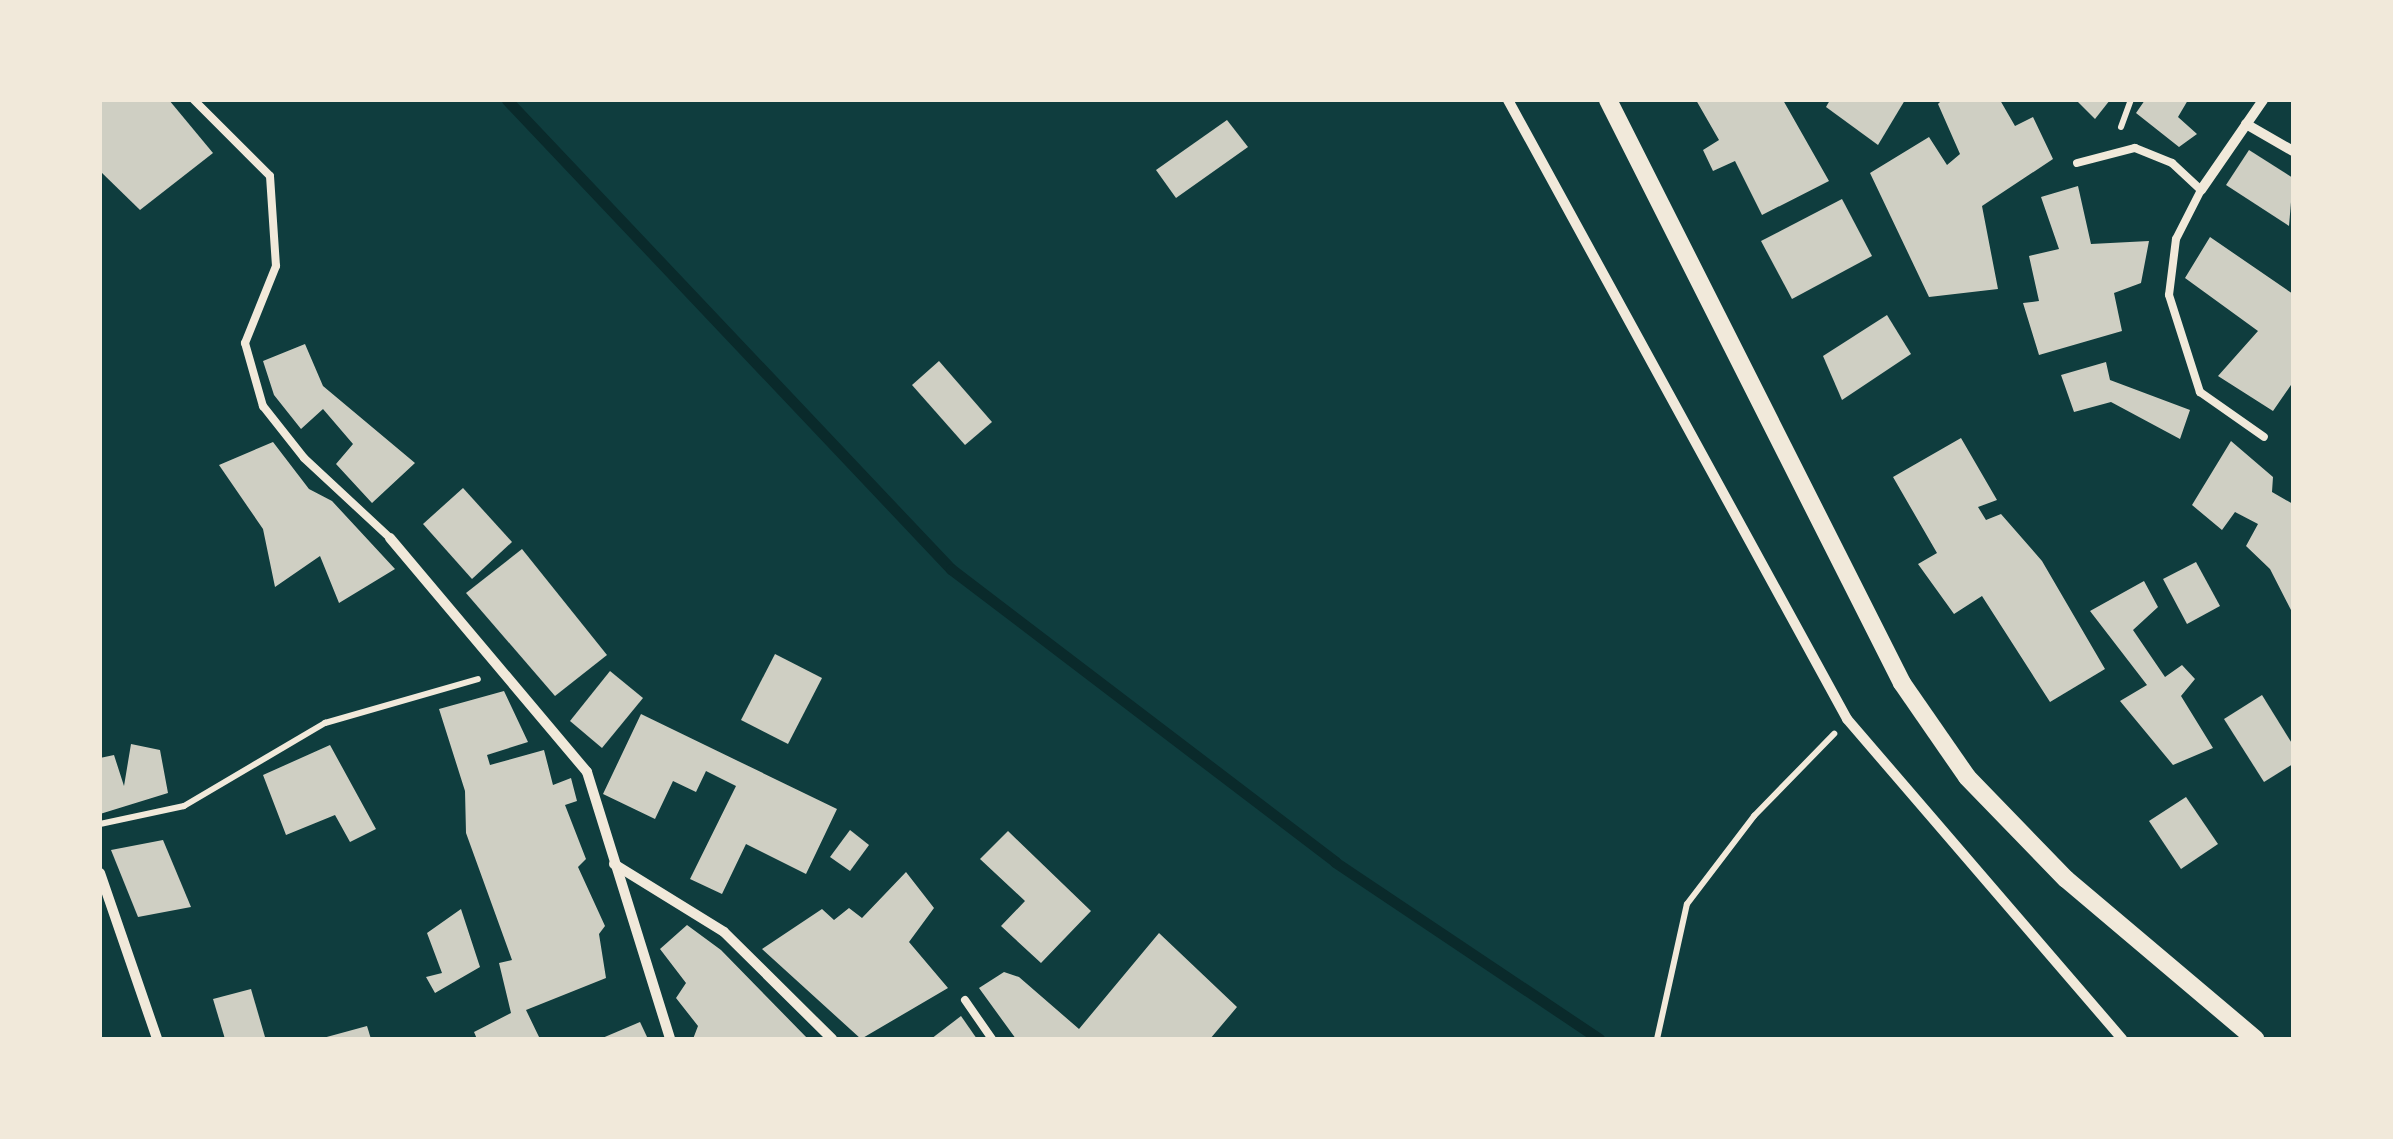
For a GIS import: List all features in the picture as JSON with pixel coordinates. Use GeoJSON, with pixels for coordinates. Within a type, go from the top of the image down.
{"type":"FeatureCollection","features":[{"type":"Feature","properties":{"kind":"street"},"geometry":{"type":"LineString","coordinates":[[1508,100],[1847,718],[2122,1039]]}},
{"type":"Feature","properties":{"kind":"street"},"geometry":{"type":"LineString","coordinates":[[1608,100],[1802,493],[1912,699],[1967,777],[2066,879],[2254,1039]]}},
{"type":"Feature","properties":{"kind":"street"},"geometry":{"type":"LineString","coordinates":[[2200,190],[2263,100]]}},
{"type":"Feature","properties":{"kind":"street"},"geometry":{"type":"LineString","coordinates":[[2246,124],[2293,151]]}},
{"type":"Feature","properties":{"kind":"street"},"geometry":{"type":"LineString","coordinates":[[390,538],[588,772],[670,1039]]}},
{"type":"Feature","properties":{"kind":"street"},"geometry":{"type":"LineString","coordinates":[[614,864],[724,932],[832,1039]]}},
{"type":"Feature","properties":{"kind":"street"},"geometry":{"type":"LineString","coordinates":[[100,873],[158,1039]]}},
{"type":"Feature","properties":{"kind":"lane"},"geometry":{"type":"LineString","coordinates":[[194,100],[270,176],[276,266],[244,343],[263,406],[304,458],[390,538]]}},
{"type":"Feature","properties":{"kind":"lane"},"geometry":{"type":"LineString","coordinates":[[2077,164],[2135,148],[2172,164],[2200,190],[2176,239],[2170,295],[2200,392],[2264,437]]}},
{"type":"Feature","properties":{"kind":"lane"},"geometry":{"type":"LineString","coordinates":[[965,1000],[992,1039]]}},
{"type":"Feature","properties":{"kind":"path"},"geometry":{"type":"LineString","coordinates":[[100,824],[184,806],[325,723],[502,671]]}},
{"type":"Feature","properties":{"kind":"path"},"geometry":{"type":"LineString","coordinates":[[1657,1039],[1687,904],[1754,816],[1847,718]]}},
{"type":"Feature","properties":{"kind":"building"},"geometry":{"type":"Polygon","coordinates":[[[100,100],[169,100],[213,153],[140,210],[100,171],[100,100]]]}},
{"type":"Feature","properties":{"kind":"building"},"geometry":{"type":"Polygon","coordinates":[[[1696,100],[1783,100],[1829,181],[1762,215],[1735,161],[1713,171],[1703,150],[1719,140],[1696,100]]]}},
{"type":"Feature","properties":{"kind":"building"},"geometry":{"type":"Polygon","coordinates":[[[1830,100],[1905,100],[1878,145],[1826,107],[1830,100]]]}},
{"type":"Feature","properties":{"kind":"building"},"geometry":{"type":"Polygon","coordinates":[[[1942,100],[2000,100],[2015,126],[2033,117],[2053,159],[1982,206],[1998,289],[1929,297],[1870,173],[1929,137],[1947,165],[1960,154],[1938,104],[1942,100]]]}},
{"type":"Feature","properties":{"kind":"building"},"geometry":{"type":"Polygon","coordinates":[[[2076,100],[2110,100],[2095,119],[2076,100]]]}},
{"type":"Feature","properties":{"kind":"building"},"geometry":{"type":"Polygon","coordinates":[[[2145,100],[2188,100],[2178,117],[2197,134],[2179,147],[2136,113],[2145,100]]]}},
{"type":"Feature","properties":{"kind":"building"},"geometry":{"type":"Polygon","coordinates":[[[1227,120],[1248,147],[1176,198],[1156,170],[1227,120]]]}},
{"type":"Feature","properties":{"kind":"building"},"geometry":{"type":"Polygon","coordinates":[[[2249,150],[2293,178],[2289,226],[2226,185],[2249,150]]]}},
{"type":"Feature","properties":{"kind":"building"},"geometry":{"type":"Polygon","coordinates":[[[2078,186],[2091,244],[2149,241],[2141,283],[2114,293],[2122,331],[2039,355],[2023,303],[2039,301],[2029,256],[2059,249],[2041,197],[2078,186]]]}},
{"type":"Feature","properties":{"kind":"building"},"geometry":{"type":"Polygon","coordinates":[[[1842,199],[1872,256],[1792,299],[1761,241],[1842,199]]]}},
{"type":"Feature","properties":{"kind":"building"},"geometry":{"type":"Polygon","coordinates":[[[2210,237],[2293,294],[2293,382],[2273,411],[2218,376],[2258,331],[2185,278],[2210,237]]]}},
{"type":"Feature","properties":{"kind":"building"},"geometry":{"type":"Polygon","coordinates":[[[1887,315],[1911,354],[1842,400],[1823,356],[1887,315]]]}},
{"type":"Feature","properties":{"kind":"building"},"geometry":{"type":"Polygon","coordinates":[[[305,344],[323,386],[415,463],[372,503],[336,464],[353,444],[323,409],[301,429],[274,395],[263,361],[305,344]]]}},
{"type":"Feature","properties":{"kind":"building"},"geometry":{"type":"Polygon","coordinates":[[[939,361],[992,422],[965,445],[912,385],[939,361]]]}},
{"type":"Feature","properties":{"kind":"building"},"geometry":{"type":"Polygon","coordinates":[[[2106,362],[2110,380],[2190,410],[2180,439],[2111,402],[2074,412],[2061,375],[2106,362]]]}},
{"type":"Feature","properties":{"kind":"building"},"geometry":{"type":"Polygon","coordinates":[[[1961,438],[1997,500],[1978,507],[1986,520],[2001,514],[2042,561],[2105,669],[2050,702],[1982,596],[1954,614],[1918,564],[1937,553],[1893,477],[1961,438]]]}},
{"type":"Feature","properties":{"kind":"building"},"geometry":{"type":"Polygon","coordinates":[[[2231,441],[2273,477],[2272,492],[2293,504],[2293,614],[2270,569],[2246,546],[2258,524],[2235,512],[2222,530],[2192,505],[2231,441]]]}},
{"type":"Feature","properties":{"kind":"building"},"geometry":{"type":"Polygon","coordinates":[[[273,442],[309,489],[332,501],[395,569],[339,603],[320,556],[275,587],[263,529],[219,465],[273,442]]]}},
{"type":"Feature","properties":{"kind":"building"},"geometry":{"type":"Polygon","coordinates":[[[463,488],[512,542],[472,579],[423,524],[463,488]]]}},
{"type":"Feature","properties":{"kind":"building"},"geometry":{"type":"Polygon","coordinates":[[[522,549],[607,655],[555,696],[466,593],[522,549]]]}},
{"type":"Feature","properties":{"kind":"building"},"geometry":{"type":"Polygon","coordinates":[[[2196,562],[2220,606],[2187,624],[2163,579],[2196,562]]]}},
{"type":"Feature","properties":{"kind":"building"},"geometry":{"type":"Polygon","coordinates":[[[2144,581],[2158,607],[2133,630],[2165,677],[2182,665],[2195,679],[2181,696],[2213,748],[2173,765],[2120,701],[2147,685],[2090,611],[2144,581]]]}},
{"type":"Feature","properties":{"kind":"building"},"geometry":{"type":"Polygon","coordinates":[[[775,654],[822,678],[788,744],[741,720],[775,654]]]}},
{"type":"Feature","properties":{"kind":"building"},"geometry":{"type":"Polygon","coordinates":[[[610,671],[643,698],[602,748],[570,721],[610,671]]]}},
{"type":"Feature","properties":{"kind":"building"},"geometry":{"type":"Polygon","coordinates":[[[504,691],[528,742],[487,755],[490,765],[544,750],[553,785],[571,778],[577,801],[565,805],[586,859],[578,867],[605,926],[599,934],[606,978],[526,1010],[540,1039],[477,1039],[474,1032],[511,1013],[499,963],[512,960],[466,833],[465,791],[439,709],[504,691]]]}},
{"type":"Feature","properties":{"kind":"building"},"geometry":{"type":"Polygon","coordinates":[[[2262,695],[2293,745],[2293,764],[2264,782],[2224,719],[2262,695]]]}},
{"type":"Feature","properties":{"kind":"building"},"geometry":{"type":"Polygon","coordinates":[[[641,714],[837,809],[806,874],[746,844],[722,894],[690,879],[736,786],[706,771],[696,792],[673,781],[655,819],[603,794],[641,714]]]}},
{"type":"Feature","properties":{"kind":"building"},"geometry":{"type":"Polygon","coordinates":[[[131,744],[160,750],[168,793],[100,814],[100,758],[114,755],[124,786],[131,744]]]}},
{"type":"Feature","properties":{"kind":"building"},"geometry":{"type":"Polygon","coordinates":[[[330,745],[376,829],[350,842],[335,815],[286,835],[263,775],[330,745]]]}},
{"type":"Feature","properties":{"kind":"building"},"geometry":{"type":"Polygon","coordinates":[[[2186,797],[2218,844],[2181,869],[2149,821],[2186,797]]]}},
{"type":"Feature","properties":{"kind":"building"},"geometry":{"type":"Polygon","coordinates":[[[850,830],[869,845],[850,871],[830,857],[850,830]]]}},
{"type":"Feature","properties":{"kind":"building"},"geometry":{"type":"Polygon","coordinates":[[[1008,831],[1091,911],[1041,963],[1001,926],[1025,901],[980,859],[1008,831]]]}},
{"type":"Feature","properties":{"kind":"building"},"geometry":{"type":"Polygon","coordinates":[[[163,840],[191,907],[138,917],[111,850],[163,840]]]}},
{"type":"Feature","properties":{"kind":"building"},"geometry":{"type":"Polygon","coordinates":[[[906,872],[934,908],[909,942],[948,988],[861,1039],[762,949],[822,909],[834,920],[849,908],[862,918],[906,872]]]}},
{"type":"Feature","properties":{"kind":"building"},"geometry":{"type":"Polygon","coordinates":[[[461,909],[480,967],[435,993],[426,977],[442,973],[427,933],[461,909]]]}},
{"type":"Feature","properties":{"kind":"building"},"geometry":{"type":"Polygon","coordinates":[[[687,925],[721,950],[808,1039],[693,1039],[698,1026],[676,998],[686,983],[660,949],[687,925]]]}},
{"type":"Feature","properties":{"kind":"building"},"geometry":{"type":"Polygon","coordinates":[[[1159,933],[1237,1007],[1210,1039],[1016,1039],[979,988],[1004,972],[1019,977],[1079,1029],[1159,933]]]}},
{"type":"Feature","properties":{"kind":"building"},"geometry":{"type":"Polygon","coordinates":[[[251,989],[265,1037],[225,1039],[213,999],[251,989]]]}},
{"type":"Feature","properties":{"kind":"building"},"geometry":{"type":"Polygon","coordinates":[[[961,1016],[977,1039],[931,1039],[961,1016]]]}},
{"type":"Feature","properties":{"kind":"building"},"geometry":{"type":"Polygon","coordinates":[[[640,1022],[648,1039],[600,1039],[640,1022]]]}},
{"type":"Feature","properties":{"kind":"building"},"geometry":{"type":"Polygon","coordinates":[[[367,1026],[371,1039],[323,1039],[323,1038],[367,1026]]]}},
{"type":"Feature","properties":{"kind":"waterway"},"geometry":{"type":"LineString","coordinates":[[507,100],[951,569],[1335,862],[1599,1039]]}}]}
